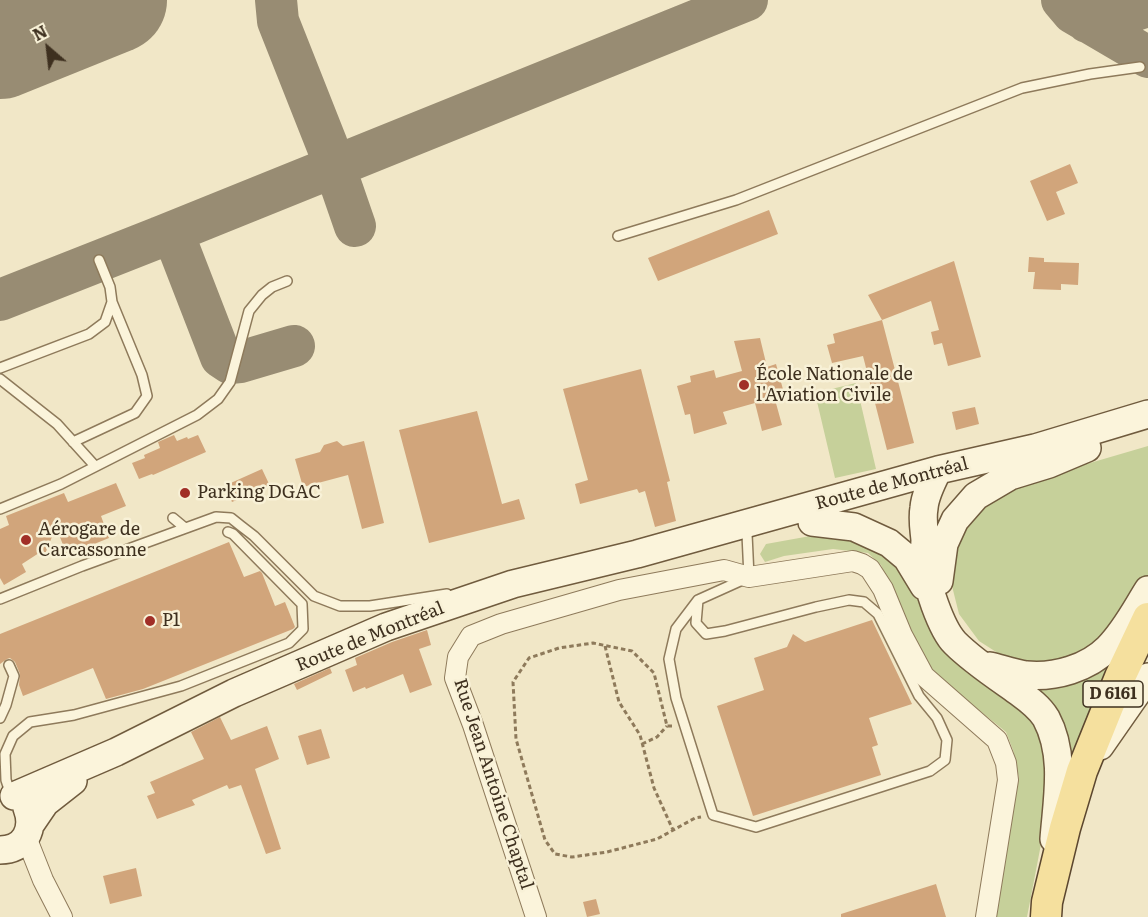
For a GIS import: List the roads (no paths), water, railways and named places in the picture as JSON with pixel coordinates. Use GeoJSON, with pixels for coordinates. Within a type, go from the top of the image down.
{"type":"FeatureCollection","features":[{"type":"Feature","properties":{"kind":"main road","name":"Route de Montréal"},"geometry":{"type":"LineString","coordinates":[[8,795],[116,752],[234,693],[386,627],[513,584],[934,478],[1148,414]]}},
{"type":"Feature","properties":{"kind":"main road","name":"Route de Montréal"},"geometry":{"type":"LineString","coordinates":[[637,554],[812,522],[934,478],[969,475],[1148,430]]}},
{"type":"Feature","properties":{"kind":"main road"},"geometry":{"type":"LineString","coordinates":[[936,606],[944,544],[955,520],[976,496],[1010,476],[1049,464],[1091,446]]}},
{"type":"Feature","properties":{"kind":"main road"},"geometry":{"type":"LineString","coordinates":[[925,543],[942,509],[969,475],[1035,448]]}},
{"type":"Feature","properties":{"kind":"main road"},"geometry":{"type":"LineString","coordinates":[[934,478],[924,507],[924,559],[925,572],[943,624],[953,641],[1040,709],[1056,741],[1059,764],[1058,782],[1046,909]]}},
{"type":"Feature","properties":{"kind":"main road"},"geometry":{"type":"LineString","coordinates":[[812,522],[854,527],[889,543],[907,558],[936,606]]}},
{"type":"Feature","properties":{"kind":"main road"},"geometry":{"type":"LineString","coordinates":[[977,662],[1028,675],[1075,669],[1093,660],[1108,648],[1124,628],[1148,590]]}},
{"type":"Feature","properties":{"kind":"main road","name":"D 6161"},"geometry":{"type":"LineString","coordinates":[[1046,909],[1065,828],[1082,771],[1120,677],[1148,618]]}},
{"type":"Feature","properties":{"kind":"main road"},"geometry":{"type":"LineString","coordinates":[[1082,771],[1148,677]]}},
{"type":"Feature","properties":{"kind":"main road","name":"Route de Montréal"},"geometry":{"type":"LineString","coordinates":[[16,841],[45,802],[66,785],[116,752]]}},
{"type":"Feature","properties":{"kind":"main road"},"geometry":{"type":"LineString","coordinates":[[8,795],[21,801],[30,816],[16,841]]}},
{"type":"Feature","properties":{"kind":"street","name":"Rue Jean Antoine Chaptal"},"geometry":{"type":"LineString","coordinates":[[536,917],[473,725],[455,678],[458,657],[471,636],[501,624],[619,590],[724,570],[749,577],[853,561],[870,569],[883,589],[902,635],[924,676],[997,740],[1006,763],[1008,780],[986,917]]}},
{"type":"Feature","properties":{"kind":"street"},"geometry":{"type":"LineString","coordinates":[[16,841],[43,880],[62,917]]}},
{"type":"Feature","properties":{"kind":"lane"},"geometry":{"type":"LineString","coordinates":[[618,236],[736,200],[1022,88],[1090,74],[1140,67]]}},
{"type":"Feature","properties":{"kind":"lane"},"geometry":{"type":"LineString","coordinates":[[73,442],[135,413],[147,396],[142,375],[112,302],[110,287],[99,260]]}},
{"type":"Feature","properties":{"kind":"lane"},"geometry":{"type":"LineString","coordinates":[[0,509],[61,484],[197,415],[218,399],[230,382],[249,311],[272,287],[287,281]]}},
{"type":"Feature","properties":{"kind":"lane"},"geometry":{"type":"LineString","coordinates":[[0,368],[89,334],[105,322],[112,302]]}},
{"type":"Feature","properties":{"kind":"lane"},"geometry":{"type":"LineString","coordinates":[[0,379],[57,424],[95,466]]}},
{"type":"Feature","properties":{"kind":"lane"},"geometry":{"type":"LineString","coordinates":[[0,599],[185,528],[215,513],[231,518],[254,536],[314,596],[340,606],[370,606],[513,584]]}},
{"type":"Feature","properties":{"kind":"lane"},"geometry":{"type":"LineString","coordinates":[[173,518],[185,528]]}},
{"type":"Feature","properties":{"kind":"lane"},"geometry":{"type":"LineString","coordinates":[[8,795],[5,754],[13,736],[30,722],[74,715],[181,686],[289,643],[303,629],[302,604],[233,534],[228,532]]}},
{"type":"Feature","properties":{"kind":"lane"},"geometry":{"type":"LineString","coordinates":[[698,600],[696,623],[706,634],[816,606],[849,600],[864,602],[878,614],[919,696],[937,718],[947,740],[945,760],[930,771],[756,827],[713,815],[676,698],[669,659],[676,628],[698,600],[749,577],[747,534]]}},
{"type":"Feature","properties":{"kind":"lane"},"geometry":{"type":"LineString","coordinates":[[289,571],[296,598]]}},
{"type":"Feature","properties":{"kind":"lane"},"geometry":{"type":"LineString","coordinates":[[279,581],[304,586]]}},
{"type":"Feature","properties":{"kind":"lane"},"geometry":{"type":"LineString","coordinates":[[0,718],[14,676],[9,665]]}},
{"type":"Feature","properties":{"kind":"place","name":"École Nationale de l'Aviation Civile"},"geometry":{"type":"Point","coordinates":[744,385]}},
{"type":"Feature","properties":{"kind":"place","name":"Parking DGAC"},"geometry":{"type":"Point","coordinates":[185,493]}},
{"type":"Feature","properties":{"kind":"place","name":"Aérogare de Carcassonne"},"geometry":{"type":"Point","coordinates":[26,540]}},
{"type":"Feature","properties":{"kind":"place","name":"P1"},"geometry":{"type":"Point","coordinates":[150,621]}}]}
